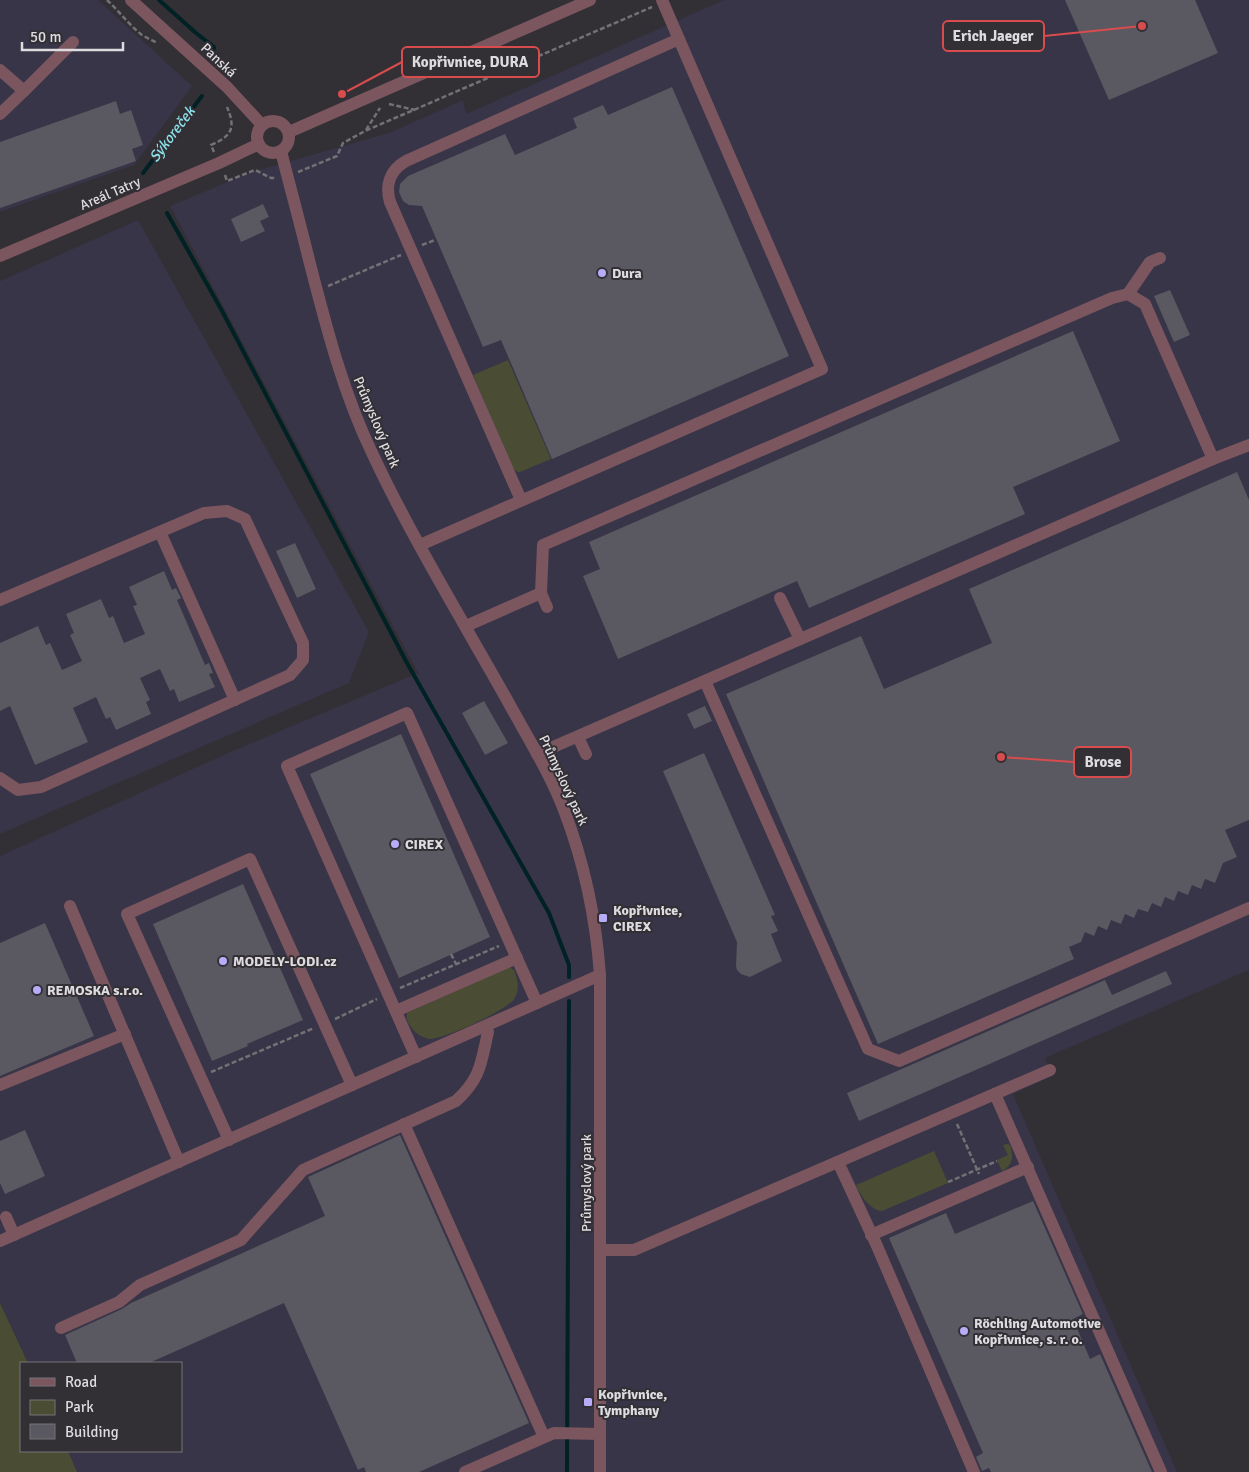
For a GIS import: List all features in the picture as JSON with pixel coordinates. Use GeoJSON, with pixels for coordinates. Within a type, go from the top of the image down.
{"type":"FeatureCollection","features":[{"type":"Feature","properties":{"kind":"street","name":"Panská"},"geometry":{"type":"LineString","coordinates":[[131,0],[227,87],[262,125]]}},
{"type":"Feature","properties":{"kind":"street"},"geometry":{"type":"LineString","coordinates":[[289,132],[590,0]]}},
{"type":"Feature","properties":{"kind":"street"},"geometry":{"type":"LineString","coordinates":[[420,545],[822,369],[663,1]]}},
{"type":"Feature","properties":{"kind":"street"},"geometry":{"type":"LineString","coordinates":[[521,500],[388,194],[390,177],[394,170],[402,163],[679,40]]}},
{"type":"Feature","properties":{"kind":"street"},"geometry":{"type":"LineString","coordinates":[[0,114],[73,42]]}},
{"type":"Feature","properties":{"kind":"street"},"geometry":{"type":"LineString","coordinates":[[0,70],[24,91]]}},
{"type":"Feature","properties":{"kind":"street"},"geometry":{"type":"LineString","coordinates":[[272,121],[277,121],[286,127],[289,132],[288,143],[281,151],[271,153],[259,144],[257,134],[262,125],[272,121]]}},
{"type":"Feature","properties":{"kind":"street","name":"Areál Tatry"},"geometry":{"type":"LineString","coordinates":[[0,256],[219,163],[259,144]]}},
{"type":"Feature","properties":{"kind":"street","name":"Průmyslový park"},"geometry":{"type":"LineString","coordinates":[[281,151],[293,174],[327,331],[352,407],[372,454],[420,545],[537,754],[563,808],[573,835],[593,918],[598,945],[600,975],[600,1472]]}},
{"type":"Feature","properties":{"kind":"street"},"geometry":{"type":"LineString","coordinates":[[547,606],[541,593],[543,545],[1112,298],[1128,294],[1150,262],[1160,258]]}},
{"type":"Feature","properties":{"kind":"street"},"geometry":{"type":"LineString","coordinates":[[1128,294],[1145,304],[1213,459]]}},
{"type":"Feature","properties":{"kind":"street"},"geometry":{"type":"LineString","coordinates":[[537,754],[1249,445]]}},
{"type":"Feature","properties":{"kind":"street"},"geometry":{"type":"LineString","coordinates":[[0,600],[204,513],[227,511],[245,519],[303,643],[302,660],[290,675],[41,787],[18,790],[0,778]]}},
{"type":"Feature","properties":{"kind":"street"},"geometry":{"type":"LineString","coordinates":[[160,532],[235,700]]}},
{"type":"Feature","properties":{"kind":"street"},"geometry":{"type":"LineString","coordinates":[[466,626],[541,593]]}},
{"type":"Feature","properties":{"kind":"street"},"geometry":{"type":"LineString","coordinates":[[780,598],[800,639]]}},
{"type":"Feature","properties":{"kind":"street"},"geometry":{"type":"LineString","coordinates":[[705,681],[868,1049],[899,1061],[1249,908]]}},
{"type":"Feature","properties":{"kind":"street"},"geometry":{"type":"LineString","coordinates":[[416,1057],[286,766],[408,713],[537,1003]]}},
{"type":"Feature","properties":{"kind":"street"},"geometry":{"type":"LineString","coordinates":[[578,737],[586,754]]}},
{"type":"Feature","properties":{"kind":"street"},"geometry":{"type":"LineString","coordinates":[[229,1140],[127,914],[250,859],[352,1085]]}},
{"type":"Feature","properties":{"kind":"street"},"geometry":{"type":"LineString","coordinates":[[70,906],[180,1162]]}},
{"type":"Feature","properties":{"kind":"street"},"geometry":{"type":"LineString","coordinates":[[396,1012],[517,958]]}},
{"type":"Feature","properties":{"kind":"street"},"geometry":{"type":"LineString","coordinates":[[0,1241],[600,975]]}},
{"type":"Feature","properties":{"kind":"street"},"geometry":{"type":"LineString","coordinates":[[61,1328],[119,1302],[140,1285],[241,1240],[303,1170],[456,1101],[477,1076],[488,1032],[486,1026]]}},
{"type":"Feature","properties":{"kind":"street"},"geometry":{"type":"LineString","coordinates":[[0,1085],[125,1034]]}},
{"type":"Feature","properties":{"kind":"street"},"geometry":{"type":"LineString","coordinates":[[601,1250],[634,1250],[1050,1070]]}},
{"type":"Feature","properties":{"kind":"street"},"geometry":{"type":"LineString","coordinates":[[995,1094],[1161,1472]]}},
{"type":"Feature","properties":{"kind":"street"},"geometry":{"type":"LineString","coordinates":[[404,1124],[544,1438]]}},
{"type":"Feature","properties":{"kind":"street"},"geometry":{"type":"LineString","coordinates":[[838,1162],[974,1472]]}},
{"type":"Feature","properties":{"kind":"street"},"geometry":{"type":"LineString","coordinates":[[871,1235],[1028,1167]]}},
{"type":"Feature","properties":{"kind":"street"},"geometry":{"type":"LineString","coordinates":[[6,1217],[14,1235]]}},
{"type":"Feature","properties":{"kind":"street"},"geometry":{"type":"LineString","coordinates":[[465,1472],[554,1433],[600,1434]]}},
{"type":"Feature","properties":{"kind":"path"},"geometry":{"type":"LineString","coordinates":[[106,0],[143,36],[156,41],[162,47]]}},
{"type":"Feature","properties":{"kind":"path"},"geometry":{"type":"LineString","coordinates":[[224,102],[232,118],[233,126],[229,134],[211,145],[227,181],[255,170],[271,178],[293,174],[337,156],[343,143],[365,131],[663,1]]}},
{"type":"Feature","properties":{"kind":"path"},"geometry":{"type":"LineString","coordinates":[[385,105],[390,103],[415,110]]}},
{"type":"Feature","properties":{"kind":"path"},"geometry":{"type":"LineString","coordinates":[[365,131],[380,108]]}},
{"type":"Feature","properties":{"kind":"path"},"geometry":{"type":"LineString","coordinates":[[324,288],[435,240]]}},
{"type":"Feature","properties":{"kind":"path"},"geometry":{"type":"LineString","coordinates":[[396,990],[502,945]]}},
{"type":"Feature","properties":{"kind":"path"},"geometry":{"type":"LineString","coordinates":[[451,954],[456,964]]}},
{"type":"Feature","properties":{"kind":"path"},"geometry":{"type":"LineString","coordinates":[[331,1021],[381,997]]}},
{"type":"Feature","properties":{"kind":"path"},"geometry":{"type":"LineString","coordinates":[[200,1076],[319,1027]]}},
{"type":"Feature","properties":{"kind":"path"},"geometry":{"type":"LineString","coordinates":[[956,1120],[984,1186]]}},
{"type":"Feature","properties":{"kind":"path"},"geometry":{"type":"LineString","coordinates":[[948,1182],[997,1161]]}},
{"type":"Feature","properties":{"kind":"shaded area"},"geometry":{"type":"Polygon","coordinates":[[[0,0],[98,0],[192,86],[134,165],[0,212],[0,0]]]}},
{"type":"Feature","properties":{"kind":"shaded area"},"geometry":{"type":"Polygon","coordinates":[[[724,0],[1249,0],[1249,970],[1045,1058],[1053,1076],[1013,1094],[1177,1472],[77,1472],[68,1452],[182,1452],[182,1362],[28,1362],[0,1303],[0,856],[235,750],[418,673],[170,206],[249,173],[389,133],[463,100],[466,114],[724,0]]]}},
{"type":"Feature","properties":{"kind":"shaded area"},"geometry":{"type":"Polygon","coordinates":[[[138,220],[369,632],[349,683],[0,834],[0,281],[138,220]]]}},
{"type":"Feature","properties":{"kind":"green space"},"geometry":{"type":"Polygon","coordinates":[[[508,360],[551,459],[520,472],[513,469],[473,375],[508,360]]]}},
{"type":"Feature","properties":{"kind":"green space"},"geometry":{"type":"Polygon","coordinates":[[[509,967],[514,970],[518,985],[517,992],[509,1004],[488,1017],[461,1030],[430,1039],[419,1035],[409,1024],[407,1013],[509,967]]]}},
{"type":"Feature","properties":{"kind":"green space"},"geometry":{"type":"Polygon","coordinates":[[[1003,1145],[1010,1145],[1012,1160],[1002,1171],[997,1160],[1008,1155],[1003,1145]]]}},
{"type":"Feature","properties":{"kind":"green space"},"geometry":{"type":"Polygon","coordinates":[[[934,1151],[948,1183],[882,1211],[870,1205],[856,1185],[934,1151]]]}},
{"type":"Feature","properties":{"kind":"green space"},"geometry":{"type":"Polygon","coordinates":[[[0,1303],[28,1362],[20,1362],[20,1452],[68,1452],[77,1472],[0,1472],[0,1303]]]}},
{"type":"Feature","properties":{"kind":"building"},"geometry":{"type":"Polygon","coordinates":[[[1065,0],[1195,0],[1218,53],[1109,100],[1065,0]]]}},
{"type":"Feature","properties":{"kind":"building","name":"Dura"},"geometry":{"type":"Polygon","coordinates":[[[672,87],[789,356],[552,459],[501,340],[483,347],[422,206],[409,205],[403,201],[399,192],[400,184],[408,176],[505,134],[515,155],[577,128],[573,118],[603,105],[608,115],[672,87]]]}},
{"type":"Feature","properties":{"kind":"building"},"geometry":{"type":"Polygon","coordinates":[[[116,101],[120,114],[131,110],[143,145],[132,149],[136,161],[0,208],[0,142],[116,101]]]}},
{"type":"Feature","properties":{"kind":"building"},"geometry":{"type":"Polygon","coordinates":[[[263,204],[269,217],[260,221],[265,231],[241,242],[231,219],[263,204]]]}},
{"type":"Feature","properties":{"kind":"building"},"geometry":{"type":"Polygon","coordinates":[[[1170,290],[1190,335],[1174,342],[1154,296],[1170,290]]]}},
{"type":"Feature","properties":{"kind":"building"},"geometry":{"type":"Polygon","coordinates":[[[1073,331],[1120,441],[1013,487],[1025,514],[809,608],[797,581],[618,659],[583,576],[600,569],[589,542],[1073,331]]]}},
{"type":"Feature","properties":{"kind":"building"},"geometry":{"type":"Polygon","coordinates":[[[1237,472],[1249,500],[1249,820],[1225,830],[1237,857],[1223,863],[1215,883],[1205,879],[1201,889],[1192,885],[1188,895],[1178,891],[1174,901],[1165,897],[1161,907],[1152,903],[1148,912],[1138,909],[1134,918],[1125,914],[1121,924],[1111,920],[1107,930],[1098,926],[1094,936],[1085,932],[1081,942],[1069,947],[1074,959],[878,1044],[726,694],[861,636],[884,689],[992,643],[969,589],[1237,472]]]}},
{"type":"Feature","properties":{"kind":"building"},"geometry":{"type":"Polygon","coordinates":[[[295,543],[316,589],[297,598],[276,551],[295,543]]]}},
{"type":"Feature","properties":{"kind":"building"},"geometry":{"type":"Polygon","coordinates":[[[164,571],[172,590],[176,588],[181,598],[177,600],[205,665],[209,663],[213,673],[209,674],[215,687],[179,702],[174,689],[170,691],[160,669],[140,678],[150,700],[146,702],[151,714],[116,730],[110,717],[106,719],[96,697],[73,708],[88,742],[35,765],[10,706],[0,711],[0,643],[38,626],[46,645],[50,643],[62,670],[82,661],[70,635],[74,633],[66,614],[101,599],[109,618],[113,616],[124,643],[145,634],[133,606],[137,605],[129,587],[164,571]]]}},
{"type":"Feature","properties":{"kind":"building"},"geometry":{"type":"Polygon","coordinates":[[[484,701],[508,743],[485,755],[462,713],[484,701]]]}},
{"type":"Feature","properties":{"kind":"building"},"geometry":{"type":"Polygon","coordinates":[[[705,706],[712,721],[694,729],[687,714],[705,706]]]}},
{"type":"Feature","properties":{"kind":"building","name":"CIREX"},"geometry":{"type":"Polygon","coordinates":[[[401,734],[490,937],[399,978],[310,774],[401,734]]]}},
{"type":"Feature","properties":{"kind":"building"},"geometry":{"type":"Polygon","coordinates":[[[704,753],[775,915],[771,916],[778,931],[771,934],[782,961],[750,977],[741,974],[737,970],[737,942],[663,771],[704,753]]]}},
{"type":"Feature","properties":{"kind":"building","name":"MODELY-LODI.cz"},"geometry":{"type":"Polygon","coordinates":[[[243,884],[303,1020],[212,1061],[153,924],[243,884]]]}},
{"type":"Feature","properties":{"kind":"building","name":"REMOSKA s.r.o."},"geometry":{"type":"Polygon","coordinates":[[[45,923],[94,1036],[0,1076],[0,943],[45,923]]]}},
{"type":"Feature","properties":{"kind":"building"},"geometry":{"type":"Polygon","coordinates":[[[1166,971],[1172,984],[859,1121],[847,1093],[1105,980],[1112,995],[1166,971]]]}},
{"type":"Feature","properties":{"kind":"building"},"geometry":{"type":"Polygon","coordinates":[[[25,1130],[45,1176],[5,1194],[0,1183],[0,1141],[25,1130]]]}},
{"type":"Feature","properties":{"kind":"building"},"geometry":{"type":"Polygon","coordinates":[[[400,1135],[529,1423],[419,1472],[366,1472],[364,1467],[358,1470],[284,1303],[151,1362],[77,1362],[65,1335],[131,1303],[325,1216],[308,1177],[400,1135]]]}},
{"type":"Feature","properties":{"kind":"building","name":"Röchling Automotive Kopřivnice, s. r. o."},"geometry":{"type":"Polygon","coordinates":[[[1033,1201],[1083,1314],[1073,1319],[1090,1359],[1100,1354],[1152,1472],[991,1472],[989,1468],[982,1471],[976,1457],[983,1453],[889,1238],[946,1213],[955,1234],[1033,1201]]]}},
{"type":"Feature","properties":{"kind":"waterway","name":"Sýkoreček"},"geometry":{"type":"LineString","coordinates":[[159,0],[214,47],[212,56]]}},
{"type":"Feature","properties":{"kind":"waterway","name":"Sýkoreček"},"geometry":{"type":"LineString","coordinates":[[143,173],[202,96]]}},
{"type":"Feature","properties":{"kind":"waterway"},"geometry":{"type":"LineString","coordinates":[[167,213],[221,309],[407,663],[549,913],[569,965],[569,977]]}},
{"type":"Feature","properties":{"kind":"waterway"},"geometry":{"type":"LineString","coordinates":[[567,1472],[569,1001]]}},
{"type":"Feature","properties":{"kind":"place","name":"Erich Jaeger"},"geometry":{"type":"Point","coordinates":[1142,26]}},
{"type":"Feature","properties":{"kind":"place","name":"Kopřivnice, DURA"},"geometry":{"type":"Point","coordinates":[342,94]}},
{"type":"Feature","properties":{"kind":"place","name":"Dura"},"geometry":{"type":"Point","coordinates":[602,273]}},
{"type":"Feature","properties":{"kind":"place","name":"Brose"},"geometry":{"type":"Point","coordinates":[1001,757]}},
{"type":"Feature","properties":{"kind":"place","name":"CIREX"},"geometry":{"type":"Point","coordinates":[395,844]}},
{"type":"Feature","properties":{"kind":"place","name":"Kopřivnice, CIREX"},"geometry":{"type":"Point","coordinates":[603,918]}},
{"type":"Feature","properties":{"kind":"place","name":"MODELY-LODI.cz"},"geometry":{"type":"Point","coordinates":[223,961]}},
{"type":"Feature","properties":{"kind":"place","name":"REMOSKA s.r.o."},"geometry":{"type":"Point","coordinates":[37,990]}},
{"type":"Feature","properties":{"kind":"place","name":"Röchling Automotive Kopřivnice, s. r. o."},"geometry":{"type":"Point","coordinates":[964,1331]}},
{"type":"Feature","properties":{"kind":"place","name":"Kopřivnice, Tymphany"},"geometry":{"type":"Point","coordinates":[588,1402]}}]}
